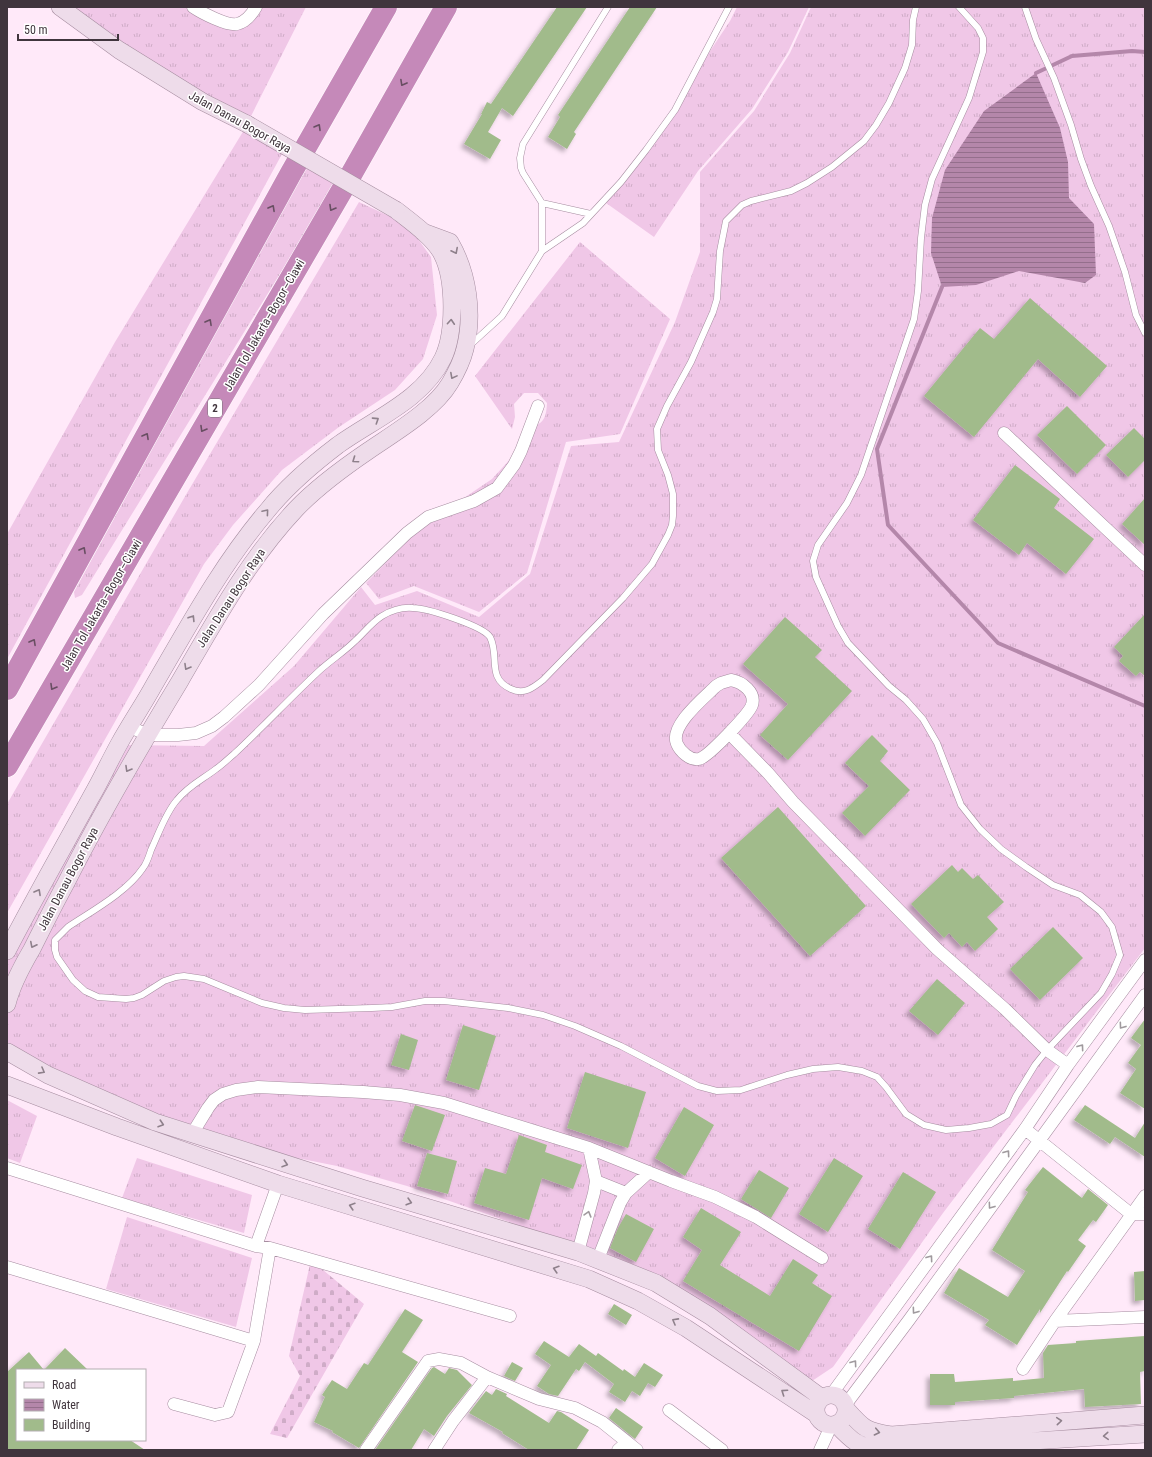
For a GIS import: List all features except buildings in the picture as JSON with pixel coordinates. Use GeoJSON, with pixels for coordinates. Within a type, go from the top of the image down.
{"type":"FeatureCollection","features":[{"type":"Feature","properties":{"kind":"highway"},"geometry":{"type":"LineString","coordinates":[[360,54],[375,7]]}},
{"type":"Feature","properties":{"kind":"highway"},"geometry":{"type":"LineString","coordinates":[[7,689],[291,172],[386,7]]}},
{"type":"Feature","properties":{"kind":"highway","name":"Jalan Tol Jakarta–Bogor–Ciawi"},"geometry":{"type":"LineString","coordinates":[[7,766],[352,174],[446,7]]}},
{"type":"Feature","properties":{"kind":"highway"},"geometry":{"type":"LineString","coordinates":[[422,49],[454,7]]}},
{"type":"Feature","properties":{"kind":"street","name":"Jalan Danau Bogor Raya"},"geometry":{"type":"LineString","coordinates":[[7,951],[183,634],[218,577],[247,535],[268,508],[302,474],[338,445],[407,400],[425,384],[437,369],[448,347],[452,322],[451,291],[448,273],[442,254],[423,232],[396,210],[247,124],[203,102],[118,50],[60,7]]}},
{"type":"Feature","properties":{"kind":"street"},"geometry":{"type":"LineString","coordinates":[[193,7],[216,19],[234,24],[240,23],[248,18],[256,7]]}},
{"type":"Feature","properties":{"kind":"street","name":"Jalan Danau Bogor Raya"},"geometry":{"type":"LineString","coordinates":[[7,1004],[18,974],[84,848],[148,735],[240,580],[263,547],[297,508],[330,477],[401,429],[433,403],[448,386],[458,368],[465,350],[469,319],[468,293],[462,266],[450,242],[423,232]]}},
{"type":"Feature","properties":{"kind":"street"},"geometry":{"type":"LineString","coordinates":[[130,727],[148,735],[178,735],[196,733],[212,726],[259,685],[323,614],[407,533],[428,517],[474,501],[497,488],[510,471],[521,451],[538,406]]}},
{"type":"Feature","properties":{"kind":"street"},"geometry":{"type":"LineString","coordinates":[[1004,433],[1145,565]]}},
{"type":"Feature","properties":{"kind":"street"},"geometry":{"type":"LineString","coordinates":[[731,680],[737,681],[748,689],[753,703],[729,734],[709,753],[700,759],[690,757],[682,751],[676,740],[677,731],[686,717],[716,686],[731,680]]}},
{"type":"Feature","properties":{"kind":"street"},"geometry":{"type":"LineString","coordinates":[[729,734],[768,773],[793,802],[937,949],[1005,1009],[1047,1050],[1068,1065]]}},
{"type":"Feature","properties":{"kind":"street"},"geometry":{"type":"LineString","coordinates":[[816,1414],[817,1405],[827,1396],[1025,1129],[1068,1065],[1145,960]]}},
{"type":"Feature","properties":{"kind":"street"},"geometry":{"type":"LineString","coordinates":[[820,1450],[834,1425],[844,1419],[846,1407],[1145,995]]}},
{"type":"Feature","properties":{"kind":"street"},"geometry":{"type":"LineString","coordinates":[[7,1053],[48,1075],[148,1119],[362,1188],[578,1252],[656,1284],[710,1316],[827,1396],[840,1398],[862,1427],[874,1433],[891,1435],[1145,1415]]}},
{"type":"Feature","properties":{"kind":"street"},"geometry":{"type":"LineString","coordinates":[[7,1085],[117,1127],[278,1184],[589,1278],[638,1301],[686,1328],[816,1414],[819,1420],[825,1424],[834,1425],[854,1442],[868,1448],[880,1450]]}},
{"type":"Feature","properties":{"kind":"street"},"geometry":{"type":"LineString","coordinates":[[192,1134],[214,1100],[224,1094],[236,1090],[258,1087],[400,1095],[444,1103],[589,1148],[716,1197],[756,1218],[822,1258]]}},
{"type":"Feature","properties":{"kind":"street"},"geometry":{"type":"LineString","coordinates":[[1025,1129],[1131,1214],[1145,1214]]}},
{"type":"Feature","properties":{"kind":"street"},"geometry":{"type":"LineString","coordinates":[[578,1252],[596,1181],[589,1148]]}},
{"type":"Feature","properties":{"kind":"street"},"geometry":{"type":"LineString","coordinates":[[7,1168],[256,1246],[270,1248],[510,1316]]}},
{"type":"Feature","properties":{"kind":"street"},"geometry":{"type":"LineString","coordinates":[[598,1259],[620,1203],[626,1193],[649,1172]]}},
{"type":"Feature","properties":{"kind":"street"},"geometry":{"type":"LineString","coordinates":[[596,1181],[626,1193]]}},
{"type":"Feature","properties":{"kind":"street"},"geometry":{"type":"LineString","coordinates":[[256,1246],[278,1184]]}},
{"type":"Feature","properties":{"kind":"street"},"geometry":{"type":"LineString","coordinates":[[1023,1369],[1145,1196]]}},
{"type":"Feature","properties":{"kind":"street"},"geometry":{"type":"LineString","coordinates":[[174,1404],[215,1415],[228,1412],[254,1341],[270,1248]]}},
{"type":"Feature","properties":{"kind":"street"},"geometry":{"type":"LineString","coordinates":[[7,1266],[254,1341]]}},
{"type":"Feature","properties":{"kind":"street"},"geometry":{"type":"LineString","coordinates":[[1055,1322],[1145,1317]]}},
{"type":"Feature","properties":{"kind":"street"},"geometry":{"type":"LineString","coordinates":[[366,1450],[428,1361],[439,1359],[461,1363],[539,1399],[575,1408],[602,1422],[622,1446],[637,1450]]}},
{"type":"Feature","properties":{"kind":"street"},"geometry":{"type":"LineString","coordinates":[[434,1450],[487,1376]]}},
{"type":"Feature","properties":{"kind":"street"},"geometry":{"type":"LineString","coordinates":[[669,1410],[722,1450]]}},
{"type":"Feature","properties":{"kind":"street"},"geometry":{"type":"LineString","coordinates":[[1020,1424],[1023,1442]]}},
{"type":"Feature","properties":{"kind":"street"},"geometry":{"type":"LineString","coordinates":[[886,1450],[1145,1434]]}},
{"type":"Feature","properties":{"kind":"lane"},"geometry":{"type":"LineString","coordinates":[[542,251],[542,203],[521,168],[520,158],[523,144],[608,7]]}},
{"type":"Feature","properties":{"kind":"lane"},"geometry":{"type":"LineString","coordinates":[[465,350],[502,316],[542,251],[583,223],[625,177],[646,150],[675,110],[729,7]]}},
{"type":"Feature","properties":{"kind":"lane"},"geometry":{"type":"LineString","coordinates":[[916,7],[913,20],[912,45],[905,68],[889,103],[876,125],[864,141],[832,167],[807,183],[791,191],[751,201],[742,205],[726,221],[720,251],[717,299],[713,312],[691,362],[664,411],[657,429],[658,450],[672,486],[674,506],[673,520],[670,530],[663,546],[652,564],[622,598],[552,671],[533,688],[526,691],[515,691],[506,688],[500,683],[494,668],[494,657],[490,638],[482,631],[457,620],[431,610],[413,608],[395,610],[381,617],[369,626],[355,641],[321,669],[218,768],[190,786],[176,800],[144,867],[131,883],[68,927],[55,940],[57,957],[73,980],[85,991],[98,997],[118,999],[134,998],[142,995],[164,981],[184,976],[204,979],[262,1003],[284,1008],[305,1010],[372,1008],[392,1007],[425,1001],[444,1001],[529,1012],[543,1015],[575,1026],[621,1046],[698,1086],[717,1091],[741,1090],[787,1075],[813,1069],[838,1067],[862,1071],[877,1076],[906,1114],[924,1125],[946,1130],[969,1128],[991,1124],[1007,1114],[1016,1096],[1047,1050],[1101,993],[1112,974],[1120,955],[1112,927],[1101,912],[1080,895],[1053,884],[1001,849],[980,829],[961,806],[937,743],[923,719],[906,700],[889,686],[848,643],[838,626],[816,577],[813,561],[818,545],[847,503],[861,475],[914,319],[918,291],[925,205],[932,179],[969,98],[983,52],[983,38],[978,28],[959,7]]}},
{"type":"Feature","properties":{"kind":"lane"},"geometry":{"type":"LineString","coordinates":[[1025,7],[1036,39],[1054,78],[1088,179],[1109,226],[1125,272],[1136,315],[1145,333]]}},
{"type":"Feature","properties":{"kind":"lane"},"geometry":{"type":"LineString","coordinates":[[542,203],[591,214]]}},
{"type":"Feature","properties":{"kind":"green space"},"geometry":{"type":"Polygon","coordinates":[[[60,7],[194,7],[234,24],[256,7],[306,7],[247,124],[60,7]]]}},
{"type":"Feature","properties":{"kind":"green space"},"geometry":{"type":"Polygon","coordinates":[[[737,7],[809,7],[788,52],[752,109],[698,171],[654,237],[606,203],[634,166],[730,21],[737,7]]]}},
{"type":"Feature","properties":{"kind":"green space"},"geometry":{"type":"Polygon","coordinates":[[[811,7],[1145,7],[1145,948],[943,1213],[833,1367],[812,1381],[637,1275],[538,1232],[407,1186],[337,1166],[287,1156],[106,1105],[7,1045],[7,957],[120,745],[204,746],[294,666],[361,587],[375,605],[417,591],[479,617],[530,574],[571,446],[619,442],[675,322],[700,252],[700,172],[754,111],[790,53],[811,7]]]}},
{"type":"Feature","properties":{"kind":"green space"},"geometry":{"type":"Polygon","coordinates":[[[244,130],[282,154],[7,659],[7,534],[115,342],[244,130]]]}},
{"type":"Feature","properties":{"kind":"green space"},"geometry":{"type":"Polygon","coordinates":[[[306,166],[336,183],[82,595],[75,598],[74,592],[306,166]]]}},
{"type":"Feature","properties":{"kind":"green space"},"geometry":{"type":"Polygon","coordinates":[[[359,202],[408,225],[431,257],[437,315],[423,359],[395,390],[339,427],[282,470],[233,525],[204,564],[7,913],[7,804],[187,493],[359,202]]]}},
{"type":"Feature","properties":{"kind":"green space"},"geometry":{"type":"Polygon","coordinates":[[[580,242],[670,319],[620,434],[566,442],[527,573],[479,612],[414,586],[379,599],[366,583],[421,527],[492,479],[514,455],[527,429],[537,425],[543,420],[546,414],[547,403],[538,393],[524,393],[514,404],[515,417],[512,429],[475,376],[580,242]]]}},
{"type":"Feature","properties":{"kind":"green space"},"geometry":{"type":"Polygon","coordinates":[[[7,1100],[37,1116],[20,1163],[7,1158],[7,1100]]]}},
{"type":"Feature","properties":{"kind":"green space"},"geometry":{"type":"Polygon","coordinates":[[[137,1158],[252,1195],[244,1233],[122,1198],[137,1158]]]}},
{"type":"Feature","properties":{"kind":"green space"},"geometry":{"type":"Polygon","coordinates":[[[127,1217],[252,1258],[236,1327],[106,1289],[127,1217]]]}},
{"type":"Feature","properties":{"kind":"green space"},"geometry":{"type":"Polygon","coordinates":[[[311,1260],[364,1304],[287,1438],[270,1434],[300,1376],[289,1356],[311,1260]]]}},
{"type":"Feature","properties":{"kind":"water"},"geometry":{"type":"Polygon","coordinates":[[[1036,73],[1060,128],[1068,162],[1069,198],[1094,224],[1096,275],[1085,283],[1019,271],[976,285],[942,287],[931,253],[932,218],[945,170],[984,111],[1036,73]]]}},
{"type":"Feature","properties":{"kind":"waterway"},"geometry":{"type":"LineString","coordinates":[[1036,73],[1072,56],[1132,51],[1145,52]]}},
{"type":"Feature","properties":{"kind":"waterway"},"geometry":{"type":"LineString","coordinates":[[942,287],[877,449],[888,525],[998,643],[1145,706]]}}]}
